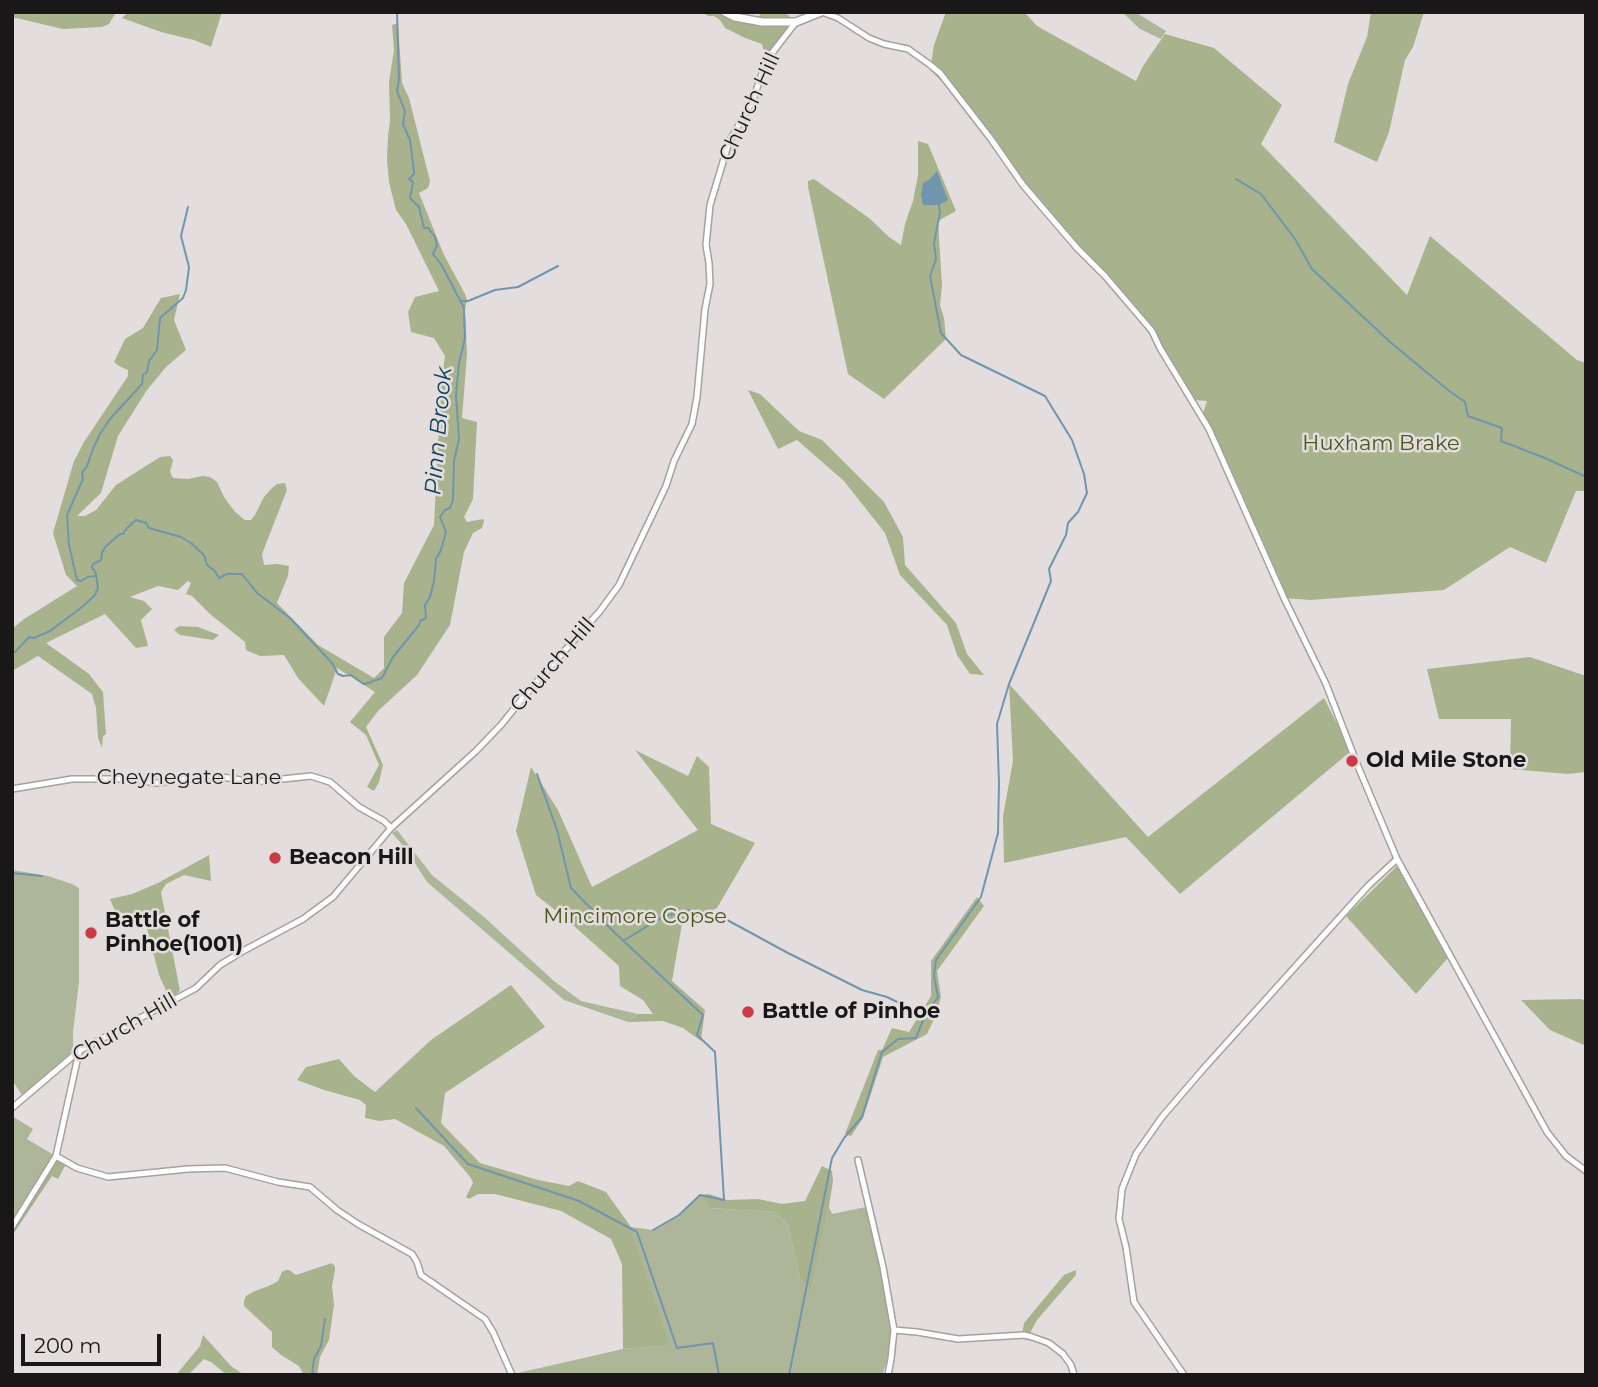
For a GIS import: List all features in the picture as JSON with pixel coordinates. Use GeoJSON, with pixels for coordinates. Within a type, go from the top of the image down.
{"type":"FeatureCollection","features":[{"type":"Feature","properties":{"kind":"street"},"geometry":{"type":"LineString","coordinates":[[724,12],[761,22],[796,22],[822,12],[833,14],[869,38],[908,49],[929,64],[940,73],[1023,185],[1152,331],[1209,429],[1284,598],[1326,684],[1397,859],[1542,1125],[1566,1156],[1586,1171]]}},
{"type":"Feature","properties":{"kind":"street","name":"Church Hill"},"geometry":{"type":"LineString","coordinates":[[12,1108],[79,1051],[196,988],[220,965],[311,914],[338,891],[391,828],[501,725],[588,627],[619,585],[692,424],[710,284],[707,226],[710,205],[729,142],[752,102],[772,53],[796,22]]}},
{"type":"Feature","properties":{"kind":"street","name":"Cheynegate Lane"},"geometry":{"type":"LineString","coordinates":[[12,789],[72,779],[131,779],[156,783],[209,775],[254,782],[311,776],[330,782],[359,807],[391,828]]}},
{"type":"Feature","properties":{"kind":"street"},"geometry":{"type":"LineString","coordinates":[[1184,1375],[1134,1302],[1119,1220],[1122,1189],[1136,1154],[1162,1117],[1213,1058],[1368,886],[1397,859]]}},
{"type":"Feature","properties":{"kind":"street"},"geometry":{"type":"LineString","coordinates":[[12,1227],[56,1156],[79,1051]]}},
{"type":"Feature","properties":{"kind":"street"},"geometry":{"type":"LineString","coordinates":[[56,1156],[77,1168],[108,1177],[225,1168],[278,1182],[310,1187],[358,1224],[412,1254],[421,1275],[485,1319],[512,1375]]}},
{"type":"Feature","properties":{"kind":"street"},"geometry":{"type":"LineString","coordinates":[[858,1160],[883,1267],[894,1330],[888,1375]]}},
{"type":"Feature","properties":{"kind":"street"},"geometry":{"type":"LineString","coordinates":[[894,1330],[958,1339],[1024,1335],[1049,1343],[1063,1354],[1074,1375]]}},
{"type":"Feature","properties":{"kind":"green space"},"geometry":{"type":"Polygon","coordinates":[[[12,12],[115,14],[109,24],[102,27],[63,29],[12,17],[12,12]]]}},
{"type":"Feature","properties":{"kind":"green space"},"geometry":{"type":"Polygon","coordinates":[[[128,12],[222,12],[211,47],[122,18],[128,12]]]}},
{"type":"Feature","properties":{"kind":"green space"},"geometry":{"type":"Polygon","coordinates":[[[703,12],[720,12],[735,20],[759,22],[760,12],[782,12],[790,16],[787,21],[794,27],[774,57],[765,55],[762,44],[725,28],[720,20],[703,12]]]}},
{"type":"Feature","properties":{"kind":"green space","name":"Huxham Brake"},"geometry":{"type":"Polygon","coordinates":[[[946,12],[1024,12],[1037,26],[1136,81],[1165,34],[1214,48],[1282,105],[1261,144],[1407,295],[1430,236],[1577,360],[1586,363],[1586,491],[1576,491],[1546,563],[1510,547],[1444,590],[1310,600],[1284,598],[1203,414],[1207,401],[1195,400],[1150,332],[1038,208],[965,104],[930,70],[934,45],[946,12]]]}},
{"type":"Feature","properties":{"kind":"green space"},"geometry":{"type":"Polygon","coordinates":[[[1122,12],[1135,12],[1166,31],[1161,39],[1140,29],[1122,12]]]}},
{"type":"Feature","properties":{"kind":"green space"},"geometry":{"type":"Polygon","coordinates":[[[1371,12],[1424,12],[1413,47],[1405,60],[1389,132],[1377,162],[1334,142],[1348,84],[1367,37],[1371,12]]]}},
{"type":"Feature","properties":{"kind":"green space"},"geometry":{"type":"Polygon","coordinates":[[[398,23],[402,83],[409,98],[430,181],[428,188],[419,193],[444,255],[467,300],[467,354],[462,418],[477,422],[473,499],[464,517],[467,522],[484,521],[482,528],[473,533],[464,552],[450,625],[417,675],[378,711],[366,727],[383,765],[374,791],[367,787],[379,765],[366,735],[350,722],[375,692],[337,668],[324,706],[298,678],[284,655],[260,656],[246,650],[245,642],[192,596],[186,594],[191,583],[188,581],[178,590],[158,586],[130,597],[144,601],[152,609],[141,620],[148,646],[136,648],[105,614],[46,643],[89,674],[103,692],[106,734],[103,736],[102,748],[98,738],[92,694],[38,656],[12,671],[12,629],[77,586],[66,575],[53,533],[74,461],[128,376],[128,370],[114,362],[125,339],[143,328],[161,298],[180,294],[174,320],[186,350],[166,367],[147,390],[118,436],[101,493],[77,516],[85,516],[96,510],[116,485],[160,457],[170,456],[173,460],[170,472],[173,478],[202,476],[217,482],[235,512],[245,520],[251,520],[272,488],[285,483],[287,490],[262,554],[264,565],[289,566],[288,576],[277,603],[318,645],[374,678],[384,668],[384,637],[402,613],[404,583],[434,525],[445,356],[434,338],[411,332],[408,312],[415,297],[439,291],[406,224],[396,210],[389,182],[389,82],[394,50],[392,25],[398,23]]]}},
{"type":"Feature","properties":{"kind":"green space"},"geometry":{"type":"Polygon","coordinates":[[[918,141],[928,144],[956,211],[938,221],[942,285],[940,305],[946,339],[884,399],[848,374],[808,181],[814,179],[869,218],[901,245],[918,175],[918,141]]]}},
{"type":"Feature","properties":{"kind":"green space"},"geometry":{"type":"Polygon","coordinates":[[[748,390],[760,394],[799,431],[822,440],[884,502],[903,537],[905,565],[956,623],[967,654],[984,675],[970,674],[957,655],[947,625],[900,575],[885,533],[844,481],[797,440],[778,449],[748,390]]]}},
{"type":"Feature","properties":{"kind":"green space"},"geometry":{"type":"Polygon","coordinates":[[[179,626],[198,627],[219,635],[213,640],[180,635],[174,630],[179,626]]]}},
{"type":"Feature","properties":{"kind":"green space"},"geometry":{"type":"Polygon","coordinates":[[[1530,657],[1586,676],[1586,772],[1568,774],[1510,769],[1511,719],[1439,719],[1427,669],[1530,657]]]}},
{"type":"Feature","properties":{"kind":"green space"},"geometry":{"type":"Polygon","coordinates":[[[1009,684],[1148,837],[1324,698],[1351,751],[1180,894],[1126,837],[1004,863],[1003,816],[1013,761],[1009,684]]]}},
{"type":"Feature","properties":{"kind":"green space","name":"Mincimore Copse"},"geometry":{"type":"Polygon","coordinates":[[[635,750],[688,776],[697,756],[709,767],[711,824],[755,843],[717,908],[682,924],[672,981],[705,1010],[701,1041],[683,1028],[663,1021],[628,1022],[638,1014],[653,1014],[643,1000],[620,986],[619,966],[536,895],[516,831],[531,767],[558,810],[592,887],[698,830],[635,750]]]}},
{"type":"Feature","properties":{"kind":"green space"},"geometry":{"type":"Polygon","coordinates":[[[397,830],[432,875],[484,917],[554,981],[581,1001],[638,1014],[628,1022],[564,1000],[427,882],[392,833],[397,830]]]}},
{"type":"Feature","properties":{"kind":"green space"},"geometry":{"type":"Polygon","coordinates":[[[209,855],[211,881],[184,875],[166,884],[161,892],[180,991],[170,999],[159,975],[146,925],[140,918],[115,911],[110,899],[132,894],[158,883],[209,855]]]}},
{"type":"Feature","properties":{"kind":"green space"},"geometry":{"type":"Polygon","coordinates":[[[1398,865],[1448,958],[1416,994],[1346,916],[1398,865]]]}},
{"type":"Feature","properties":{"kind":"green space"},"geometry":{"type":"Polygon","coordinates":[[[12,870],[48,876],[79,888],[79,982],[73,1051],[22,1095],[12,1080],[12,870]]]}},
{"type":"Feature","properties":{"kind":"green space"},"geometry":{"type":"Polygon","coordinates":[[[977,897],[984,906],[937,971],[941,997],[927,1034],[883,1057],[863,1118],[851,1136],[845,1134],[878,1050],[882,1050],[892,1028],[909,1032],[931,996],[931,961],[977,897]]]}},
{"type":"Feature","properties":{"kind":"green space"},"geometry":{"type":"Polygon","coordinates":[[[511,985],[545,1027],[445,1093],[441,1123],[480,1163],[569,1186],[578,1181],[606,1192],[631,1227],[670,1345],[623,1349],[622,1264],[611,1239],[561,1211],[495,1194],[478,1194],[469,1199],[466,1197],[473,1183],[471,1178],[444,1146],[395,1119],[379,1121],[365,1118],[366,1105],[360,1100],[297,1080],[306,1067],[339,1059],[354,1076],[375,1092],[431,1040],[511,985]]]}},
{"type":"Feature","properties":{"kind":"green space"},"geometry":{"type":"Polygon","coordinates":[[[1521,1000],[1586,1001],[1586,1046],[1550,1030],[1521,1000]]]}},
{"type":"Feature","properties":{"kind":"green space"},"geometry":{"type":"Polygon","coordinates":[[[12,1116],[33,1129],[27,1139],[54,1157],[12,1221],[12,1116]]]}},
{"type":"Feature","properties":{"kind":"green space"},"geometry":{"type":"Polygon","coordinates":[[[54,1157],[66,1164],[58,1179],[52,1176],[12,1236],[12,1221],[54,1157]]]}},
{"type":"Feature","properties":{"kind":"green space"},"geometry":{"type":"Polygon","coordinates":[[[822,1166],[832,1171],[833,1181],[810,1289],[800,1279],[788,1225],[776,1212],[709,1208],[700,1195],[709,1194],[727,1200],[758,1199],[782,1204],[805,1201],[822,1166]]]}},
{"type":"Feature","properties":{"kind":"green space"},"geometry":{"type":"Polygon","coordinates":[[[700,1195],[709,1208],[776,1212],[788,1225],[800,1279],[809,1288],[829,1207],[832,1214],[866,1207],[880,1265],[891,1330],[887,1362],[882,1375],[509,1375],[623,1349],[669,1345],[631,1227],[653,1230],[679,1215],[700,1195]]]}},
{"type":"Feature","properties":{"kind":"green space"},"geometry":{"type":"Polygon","coordinates":[[[332,1263],[335,1267],[332,1286],[334,1305],[329,1340],[320,1357],[317,1375],[304,1375],[299,1366],[272,1347],[272,1332],[244,1306],[244,1301],[246,1296],[278,1281],[286,1270],[296,1275],[332,1263]]]}},
{"type":"Feature","properties":{"kind":"green space"},"geometry":{"type":"Polygon","coordinates":[[[1076,1270],[1076,1275],[1037,1320],[1029,1335],[1022,1335],[1024,1323],[1064,1275],[1076,1270]]]}},
{"type":"Feature","properties":{"kind":"green space"},"geometry":{"type":"Polygon","coordinates":[[[203,1335],[231,1366],[244,1375],[227,1375],[204,1359],[188,1375],[176,1375],[200,1346],[203,1335]]]}},
{"type":"Feature","properties":{"kind":"water"},"geometry":{"type":"Polygon","coordinates":[[[937,171],[948,200],[939,205],[923,205],[923,183],[937,171]]]}},
{"type":"Feature","properties":{"kind":"waterway","name":"Pinn Brook"},"geometry":{"type":"LineString","coordinates":[[12,652],[29,637],[34,638],[50,631],[95,595],[98,588],[93,564],[101,560],[105,547],[136,520],[146,523],[149,528],[181,537],[191,543],[204,555],[207,565],[219,578],[227,574],[242,574],[257,593],[290,618],[332,663],[338,674],[351,675],[362,683],[382,678],[393,657],[420,621],[426,618],[425,605],[430,597],[436,559],[446,532],[440,517],[450,508],[453,500],[454,461],[459,439],[456,395],[465,338],[464,308],[433,254],[437,245],[435,237],[428,228],[424,228],[419,207],[410,198],[413,182],[409,179],[414,171],[410,140],[403,124],[405,111],[397,91],[397,12]]}},
{"type":"Feature","properties":{"kind":"waterway"},"geometry":{"type":"LineString","coordinates":[[1236,179],[1261,194],[1295,239],[1312,269],[1390,342],[1465,402],[1468,416],[1502,428],[1501,441],[1586,477]]}},
{"type":"Feature","properties":{"kind":"waterway"},"geometry":{"type":"LineString","coordinates":[[789,1375],[832,1158],[844,1138],[862,1117],[882,1052],[898,1039],[916,1038],[925,1015],[938,997],[934,976],[936,960],[981,897],[998,833],[997,724],[1009,684],[1051,581],[1049,569],[1066,535],[1068,523],[1078,512],[1087,493],[1084,474],[1072,440],[1045,396],[961,355],[941,333],[930,276],[936,259],[934,243],[939,205]]}},
{"type":"Feature","properties":{"kind":"waterway"},"geometry":{"type":"LineString","coordinates":[[96,576],[77,580],[69,545],[67,515],[100,434],[142,384],[149,361],[157,350],[160,318],[183,298],[189,267],[181,236],[188,207]]}},
{"type":"Feature","properties":{"kind":"waterway"},"geometry":{"type":"LineString","coordinates":[[460,301],[468,301],[495,290],[518,287],[558,266]]}},
{"type":"Feature","properties":{"kind":"waterway"},"geometry":{"type":"LineString","coordinates":[[537,774],[557,830],[571,888],[703,1015],[697,1035],[715,1052],[724,1200],[700,1195],[679,1215],[653,1230]]}},
{"type":"Feature","properties":{"kind":"waterway"},"geometry":{"type":"LineString","coordinates":[[12,873],[42,876]]}},
{"type":"Feature","properties":{"kind":"waterway"},"geometry":{"type":"LineString","coordinates":[[623,941],[664,916],[690,910],[718,915],[862,990],[887,997],[924,1015]]}},
{"type":"Feature","properties":{"kind":"waterway"},"geometry":{"type":"LineString","coordinates":[[416,1108],[468,1164],[579,1201],[637,1232],[677,1348],[713,1343],[719,1375]]}},
{"type":"Feature","properties":{"kind":"waterway"},"geometry":{"type":"LineString","coordinates":[[312,1375],[314,1359],[321,1346],[325,1319]]}},
{"type":"Feature","properties":{"kind":"place","name":"Old Mile Stone"},"geometry":{"type":"Point","coordinates":[1352,761]}},
{"type":"Feature","properties":{"kind":"place","name":"Beacon Hill"},"geometry":{"type":"Point","coordinates":[275,858]}},
{"type":"Feature","properties":{"kind":"place","name":"Battle of Pinhoe(1001)"},"geometry":{"type":"Point","coordinates":[91,933]}},
{"type":"Feature","properties":{"kind":"place","name":"Battle of Pinhoe"},"geometry":{"type":"Point","coordinates":[748,1012]}}]}
